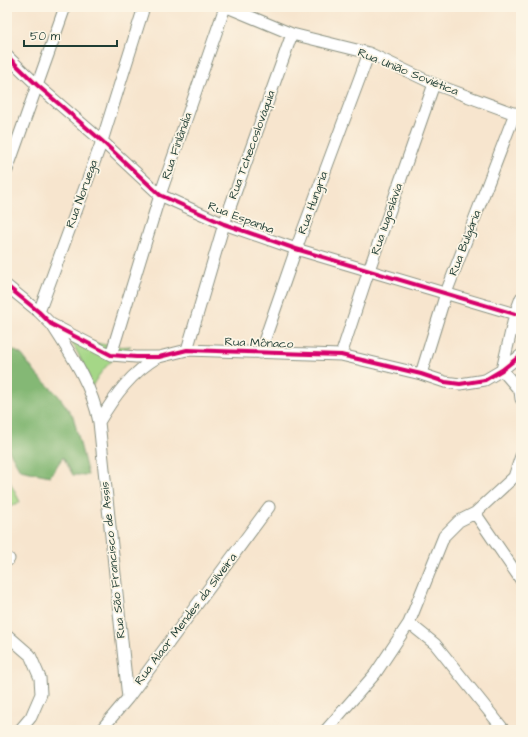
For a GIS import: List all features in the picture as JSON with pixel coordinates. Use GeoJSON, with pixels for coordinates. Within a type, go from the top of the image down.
{"type":"FeatureCollection","features":[{"type":"Feature","properties":{"kind":"street"},"geometry":{"type":"LineString","coordinates":[[7,170],[65,7]]}},
{"type":"Feature","properties":{"kind":"street","name":"Rua Noruega"},"geometry":{"type":"LineString","coordinates":[[39,312],[102,141],[144,7]]}},
{"type":"Feature","properties":{"kind":"street","name":"Rua União Soviética"},"geometry":{"type":"LineString","coordinates":[[226,7],[292,34],[369,53],[434,84],[518,115]]}},
{"type":"Feature","properties":{"kind":"street","name":"Rua Finlândia"},"geometry":{"type":"LineString","coordinates":[[111,355],[160,195],[226,7]]}},
{"type":"Feature","properties":{"kind":"street","name":"Rua Tchecoslováquia"},"geometry":{"type":"LineString","coordinates":[[187,350],[224,224],[292,34]]}},
{"type":"Feature","properties":{"kind":"street","name":"Rua Hungria"},"geometry":{"type":"LineString","coordinates":[[260,353],[296,249],[369,53]]}},
{"type":"Feature","properties":{"kind":"street","name":"Rua Espanha"},"geometry":{"type":"LineString","coordinates":[[7,56],[160,195],[224,224],[296,249],[446,292],[515,314]]}},
{"type":"Feature","properties":{"kind":"street","name":"Rua Iugoslávia"},"geometry":{"type":"LineString","coordinates":[[341,355],[434,84]]}},
{"type":"Feature","properties":{"kind":"street","name":"Rua Bulgária"},"geometry":{"type":"LineString","coordinates":[[421,374],[446,292],[518,115]]}},
{"type":"Feature","properties":{"kind":"street","name":"Rua Mônaco"},"geometry":{"type":"LineString","coordinates":[[7,286],[52,324],[111,355],[136,357],[159,356],[187,350],[341,355],[421,374],[445,382],[460,384],[485,380],[502,370],[521,355]]}},
{"type":"Feature","properties":{"kind":"street"},"geometry":{"type":"LineString","coordinates":[[521,298],[515,314],[502,370],[520,391],[521,399]]}},
{"type":"Feature","properties":{"kind":"street","name":"Rua São Francisco de Assis"},"geometry":{"type":"LineString","coordinates":[[52,324],[81,371],[96,405],[128,698]]}},
{"type":"Feature","properties":{"kind":"street"},"geometry":{"type":"LineString","coordinates":[[99,422],[111,402],[132,376],[159,356]]}},
{"type":"Feature","properties":{"kind":"street"},"geometry":{"type":"LineString","coordinates":[[326,730],[375,674],[410,623],[444,536],[459,521],[475,512],[517,475],[521,456]]}},
{"type":"Feature","properties":{"kind":"street","name":"Rua Alaor Mendes da Silveira"},"geometry":{"type":"LineString","coordinates":[[101,730],[128,698],[269,507]]}},
{"type":"Feature","properties":{"kind":"street"},"geometry":{"type":"LineString","coordinates":[[475,512],[521,580]]}},
{"type":"Feature","properties":{"kind":"street"},"geometry":{"type":"LineString","coordinates":[[410,623],[435,644],[504,730]]}},
{"type":"Feature","properties":{"kind":"street"},"geometry":{"type":"LineString","coordinates":[[7,635],[30,654],[40,678],[41,694],[30,717],[20,730]]}},
{"type":"Feature","properties":{"kind":"green space"},"geometry":{"type":"Polygon","coordinates":[[[66,334],[106,345],[123,347],[131,346],[108,364],[91,388],[81,360],[66,334]]]}},
{"type":"Feature","properties":{"kind":"green space"},"geometry":{"type":"Polygon","coordinates":[[[7,346],[22,355],[37,375],[58,395],[73,416],[88,475],[73,475],[63,457],[50,476],[20,470],[7,447],[7,346]]]}},
{"type":"Feature","properties":{"kind":"green space"},"geometry":{"type":"Polygon","coordinates":[[[7,476],[20,502],[7,508],[7,476]]]}},
{"type":"Feature","properties":{"kind":"cycle path"},"geometry":{"type":"LineString","coordinates":[[7,56],[37,85],[102,141],[160,195],[224,224],[296,249],[515,314]]}},
{"type":"Feature","properties":{"kind":"cycle path"},"geometry":{"type":"LineString","coordinates":[[7,286],[39,312],[51,324],[111,355],[159,357],[187,350],[341,355],[421,374],[445,382],[460,384],[485,380],[502,370],[521,355]]}}]}
